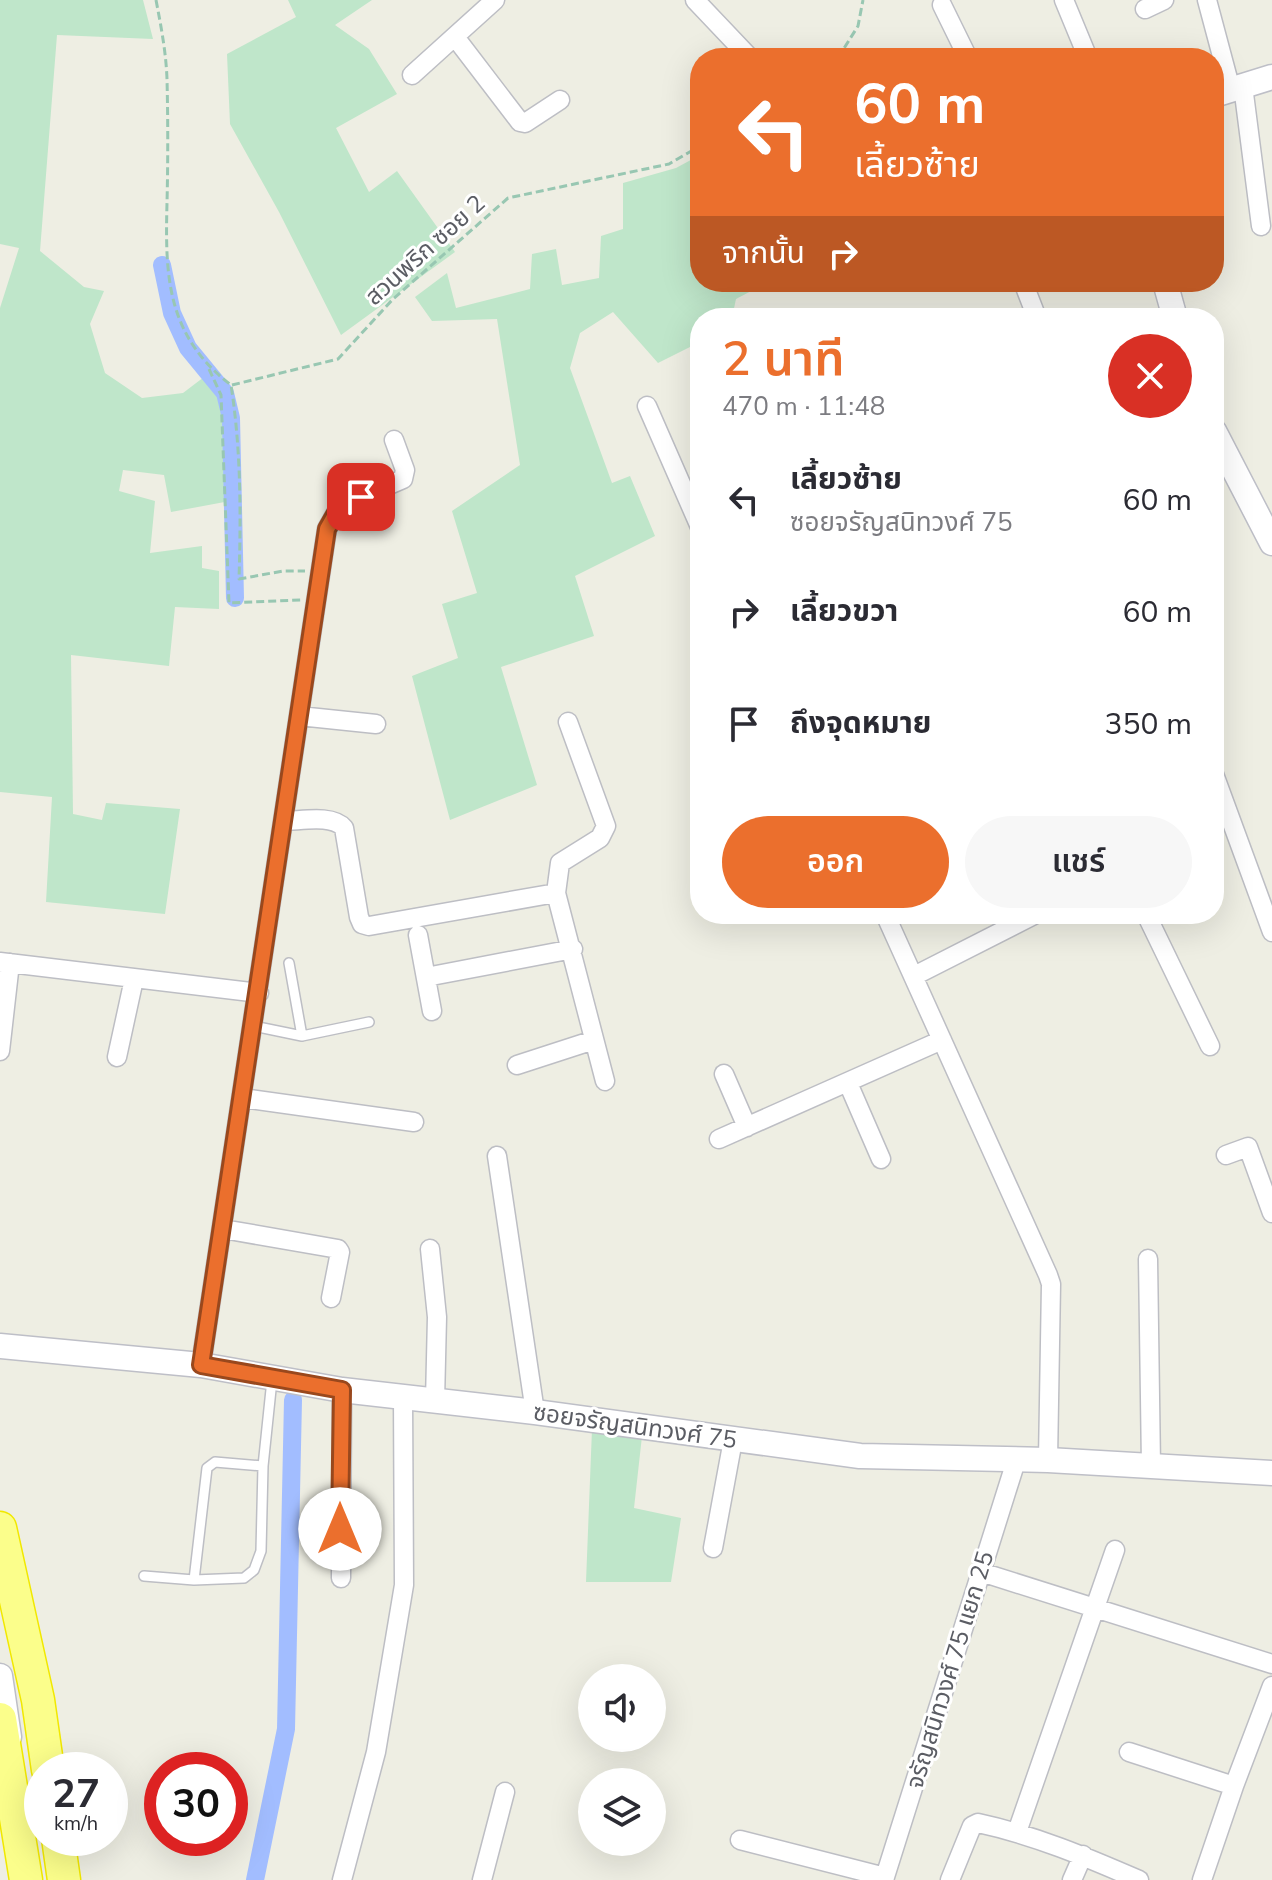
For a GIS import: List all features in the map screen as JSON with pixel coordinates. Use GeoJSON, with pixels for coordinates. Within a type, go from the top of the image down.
{"type":"FeatureCollection","features":[{"type":"Feature","properties":{"kind":"highway"},"geometry":{"type":"LineString","coordinates":[[0,1528],[38,1700],[45,1752]]}},
{"type":"Feature","properties":{"kind":"highway"},"geometry":{"type":"LineString","coordinates":[[0,1719],[28,1880]]}},
{"type":"Feature","properties":{"kind":"highway"},"geometry":{"type":"LineString","coordinates":[[61,1856],[64,1880]]}},
{"type":"Feature","properties":{"kind":"street"},"geometry":{"type":"LineString","coordinates":[[412,75],[495,0]]}},
{"type":"Feature","properties":{"kind":"street"},"geometry":{"type":"LineString","coordinates":[[695,0],[741,48]]}},
{"type":"Feature","properties":{"kind":"street"},"geometry":{"type":"LineString","coordinates":[[1064,0],[1084,48]]}},
{"type":"Feature","properties":{"kind":"street"},"geometry":{"type":"LineString","coordinates":[[1145,9],[1164,0]]}},
{"type":"Feature","properties":{"kind":"street"},"geometry":{"type":"LineString","coordinates":[[1207,0],[1219,48]]}},
{"type":"Feature","properties":{"kind":"street"},"geometry":{"type":"LineString","coordinates":[[942,5],[963,48]]}},
{"type":"Feature","properties":{"kind":"street"},"geometry":{"type":"LineString","coordinates":[[455,37],[520,122],[525,123],[560,100]]}},
{"type":"Feature","properties":{"kind":"street"},"geometry":{"type":"LineString","coordinates":[[1224,70],[1261,226]]}},
{"type":"Feature","properties":{"kind":"street"},"geometry":{"type":"LineString","coordinates":[[1229,90],[1272,77]]}},
{"type":"Feature","properties":{"kind":"street"},"geometry":{"type":"LineString","coordinates":[[647,406],[690,504]]}},
{"type":"Feature","properties":{"kind":"street"},"geometry":{"type":"LineString","coordinates":[[201,1365],[327,529],[339,507],[403,479],[405,470],[394,440]]}},
{"type":"Feature","properties":{"kind":"street"},"geometry":{"type":"LineString","coordinates":[[1224,450],[1272,543]]}},
{"type":"Feature","properties":{"kind":"street"},"geometry":{"type":"LineString","coordinates":[[299,716],[376,724]]}},
{"type":"Feature","properties":{"kind":"street"},"geometry":{"type":"LineString","coordinates":[[568,722],[606,826],[600,838],[560,863],[556,893],[605,1081]]}},
{"type":"Feature","properties":{"kind":"street"},"geometry":{"type":"LineString","coordinates":[[1224,801],[1272,932]]}},
{"type":"Feature","properties":{"kind":"street"},"geometry":{"type":"LineString","coordinates":[[283,821],[329,820],[342,824],[359,917],[362,924],[369,926],[556,893]]}},
{"type":"Feature","properties":{"kind":"street"},"geometry":{"type":"LineString","coordinates":[[890,924],[1051,1284],[1048,1460]]}},
{"type":"Feature","properties":{"kind":"street"},"geometry":{"type":"LineString","coordinates":[[914,976],[1016,924]]}},
{"type":"Feature","properties":{"kind":"street"},"geometry":{"type":"LineString","coordinates":[[1151,924],[1210,1046]]}},
{"type":"Feature","properties":{"kind":"street"},"geometry":{"type":"LineString","coordinates":[[418,935],[432,1011]]}},
{"type":"Feature","properties":{"kind":"street"},"geometry":{"type":"LineString","coordinates":[[426,977],[573,949]]}},
{"type":"Feature","properties":{"kind":"street"},"geometry":{"type":"LineString","coordinates":[[0,1051],[5,962],[259,993]]}},
{"type":"Feature","properties":{"kind":"street"},"geometry":{"type":"LineString","coordinates":[[117,1057],[134,979]]}},
{"type":"Feature","properties":{"kind":"street"},"geometry":{"type":"LineString","coordinates":[[517,1065],[594,1040]]}},
{"type":"Feature","properties":{"kind":"street"},"geometry":{"type":"LineString","coordinates":[[719,1139],[942,1040]]}},
{"type":"Feature","properties":{"kind":"street"},"geometry":{"type":"LineString","coordinates":[[724,1074],[747,1127]]}},
{"type":"Feature","properties":{"kind":"street"},"geometry":{"type":"LineString","coordinates":[[848,1083],[881,1159]]}},
{"type":"Feature","properties":{"kind":"street"},"geometry":{"type":"LineString","coordinates":[[242,1098],[414,1122]]}},
{"type":"Feature","properties":{"kind":"street"},"geometry":{"type":"LineString","coordinates":[[1226,1155],[1248,1147],[1272,1213]]}},
{"type":"Feature","properties":{"kind":"street"},"geometry":{"type":"LineString","coordinates":[[497,1156],[535,1412]]}},
{"type":"Feature","properties":{"kind":"street"},"geometry":{"type":"LineString","coordinates":[[223,1229],[338,1249],[340,1252],[331,1298]]}},
{"type":"Feature","properties":{"kind":"street"},"geometry":{"type":"LineString","coordinates":[[430,1249],[437,1317],[435,1401]]}},
{"type":"Feature","properties":{"kind":"street"},"geometry":{"type":"LineString","coordinates":[[1148,1259],[1151,1466]]}},
{"type":"Feature","properties":{"kind":"street","name":"ซอยจรัญสนิทวงศ์ 75"},"geometry":{"type":"LineString","coordinates":[[0,1346],[201,1365],[342,1390],[535,1412],[860,1456],[1048,1460],[1272,1473]]}},
{"type":"Feature","properties":{"kind":"street"},"geometry":{"type":"LineString","coordinates":[[341,1578],[342,1390]]}},
{"type":"Feature","properties":{"kind":"street"},"geometry":{"type":"LineString","coordinates":[[342,1880],[376,1752],[404,1585],[403,1397]]}},
{"type":"Feature","properties":{"kind":"street"},"geometry":{"type":"LineString","coordinates":[[713,1548],[733,1440]]}},
{"type":"Feature","properties":{"kind":"street","name":"จรัญสนิทวงศ์ 75 แยก 25"},"geometry":{"type":"LineString","coordinates":[[884,1878],[1016,1461]]}},
{"type":"Feature","properties":{"kind":"street"},"geometry":{"type":"LineString","coordinates":[[1017,1832],[1115,1550]]}},
{"type":"Feature","properties":{"kind":"street"},"geometry":{"type":"LineString","coordinates":[[981,1572],[1272,1664]]}},
{"type":"Feature","properties":{"kind":"street"},"geometry":{"type":"LineString","coordinates":[[0,1676],[28,1880]]}},
{"type":"Feature","properties":{"kind":"street"},"geometry":{"type":"LineString","coordinates":[[1202,1880],[1272,1686]]}},
{"type":"Feature","properties":{"kind":"street"},"geometry":{"type":"LineString","coordinates":[[1129,1752],[1234,1786]]}},
{"type":"Feature","properties":{"kind":"street"},"geometry":{"type":"LineString","coordinates":[[482,1880],[505,1792]]}},
{"type":"Feature","properties":{"kind":"street"},"geometry":{"type":"LineString","coordinates":[[950,1880],[972,1826],[978,1823],[1017,1832],[1083,1855],[1139,1880]]}},
{"type":"Feature","properties":{"kind":"street"},"geometry":{"type":"LineString","coordinates":[[740,1840],[884,1878]]}},
{"type":"Feature","properties":{"kind":"street"},"geometry":{"type":"LineString","coordinates":[[1072,1880],[1083,1855]]}},
{"type":"Feature","properties":{"kind":"lane"},"geometry":{"type":"LineString","coordinates":[[289,963],[302,1036]]}},
{"type":"Feature","properties":{"kind":"lane"},"geometry":{"type":"LineString","coordinates":[[253,1026],[302,1036],[369,1022]]}},
{"type":"Feature","properties":{"kind":"lane"},"geometry":{"type":"LineString","coordinates":[[144,1576],[194,1580],[244,1578],[254,1570],[261,1551],[263,1466],[273,1377]]}},
{"type":"Feature","properties":{"kind":"lane"},"geometry":{"type":"LineString","coordinates":[[194,1580],[207,1468],[215,1462],[263,1466]]}},
{"type":"Feature","properties":{"kind":"path"},"geometry":{"type":"LineString","coordinates":[[156,0],[167,80],[165,239],[170,289],[186,336],[208,367],[221,395],[229,603],[317,599]]}},
{"type":"Feature","properties":{"kind":"path"},"geometry":{"type":"LineString","coordinates":[[844,48],[858,26],[863,0]]}},
{"type":"Feature","properties":{"kind":"path","name":"สวนพริก ซอย 2"},"geometry":{"type":"LineString","coordinates":[[231,385],[338,359],[393,299],[508,198],[669,164],[690,152]]}},
{"type":"Feature","properties":{"kind":"path"},"geometry":{"type":"LineString","coordinates":[[208,367],[231,385],[237,428],[239,579],[283,571],[305,571]]}},
{"type":"Feature","properties":{"kind":"green space"},"geometry":{"type":"Polygon","coordinates":[[[0,0],[143,0],[153,39],[57,35],[40,251],[84,287],[104,291],[90,324],[105,373],[142,398],[183,393],[204,377],[226,406],[230,501],[171,512],[164,475],[123,470],[119,491],[155,501],[150,553],[202,546],[202,568],[219,571],[219,609],[175,607],[169,666],[71,655],[73,814],[102,820],[106,803],[180,809],[165,914],[46,902],[52,797],[0,792],[0,308],[19,248],[0,244],[0,0]]]}},
{"type":"Feature","properties":{"kind":"green space"},"geometry":{"type":"Polygon","coordinates":[[[288,0],[372,0],[335,25],[369,49],[397,94],[336,128],[369,192],[397,171],[455,252],[341,335],[230,124],[227,54],[296,17],[288,0]]]}},
{"type":"Feature","properties":{"kind":"green space"},"geometry":{"type":"Polygon","coordinates":[[[690,160],[690,292],[749,292],[736,299],[734,308],[690,308],[690,347],[658,363],[613,312],[580,333],[570,368],[612,483],[630,476],[655,536],[575,576],[594,636],[501,667],[537,785],[450,820],[412,676],[458,658],[442,604],[477,593],[452,511],[520,465],[497,319],[432,321],[415,297],[447,273],[456,308],[530,289],[532,254],[556,249],[562,285],[599,278],[601,236],[623,229],[623,183],[676,168],[690,160]]]}},
{"type":"Feature","properties":{"kind":"green space"},"geometry":{"type":"Polygon","coordinates":[[[592,1429],[642,1436],[634,1508],[681,1518],[671,1582],[586,1582],[592,1429]]]}},
{"type":"Feature","properties":{"kind":"waterway"},"geometry":{"type":"LineString","coordinates":[[162,265],[172,313],[188,348],[225,393],[231,418],[235,598]]}},
{"type":"Feature","properties":{"kind":"waterway"},"geometry":{"type":"LineString","coordinates":[[255,1880],[286,1729],[293,1400]]}},
{"type":"Feature","properties":{"kind":"route"},"geometry":{"type":"LineString","coordinates":[[340,1529],[342,1390],[201,1365],[327,529],[340,506],[361,497]]}}]}
